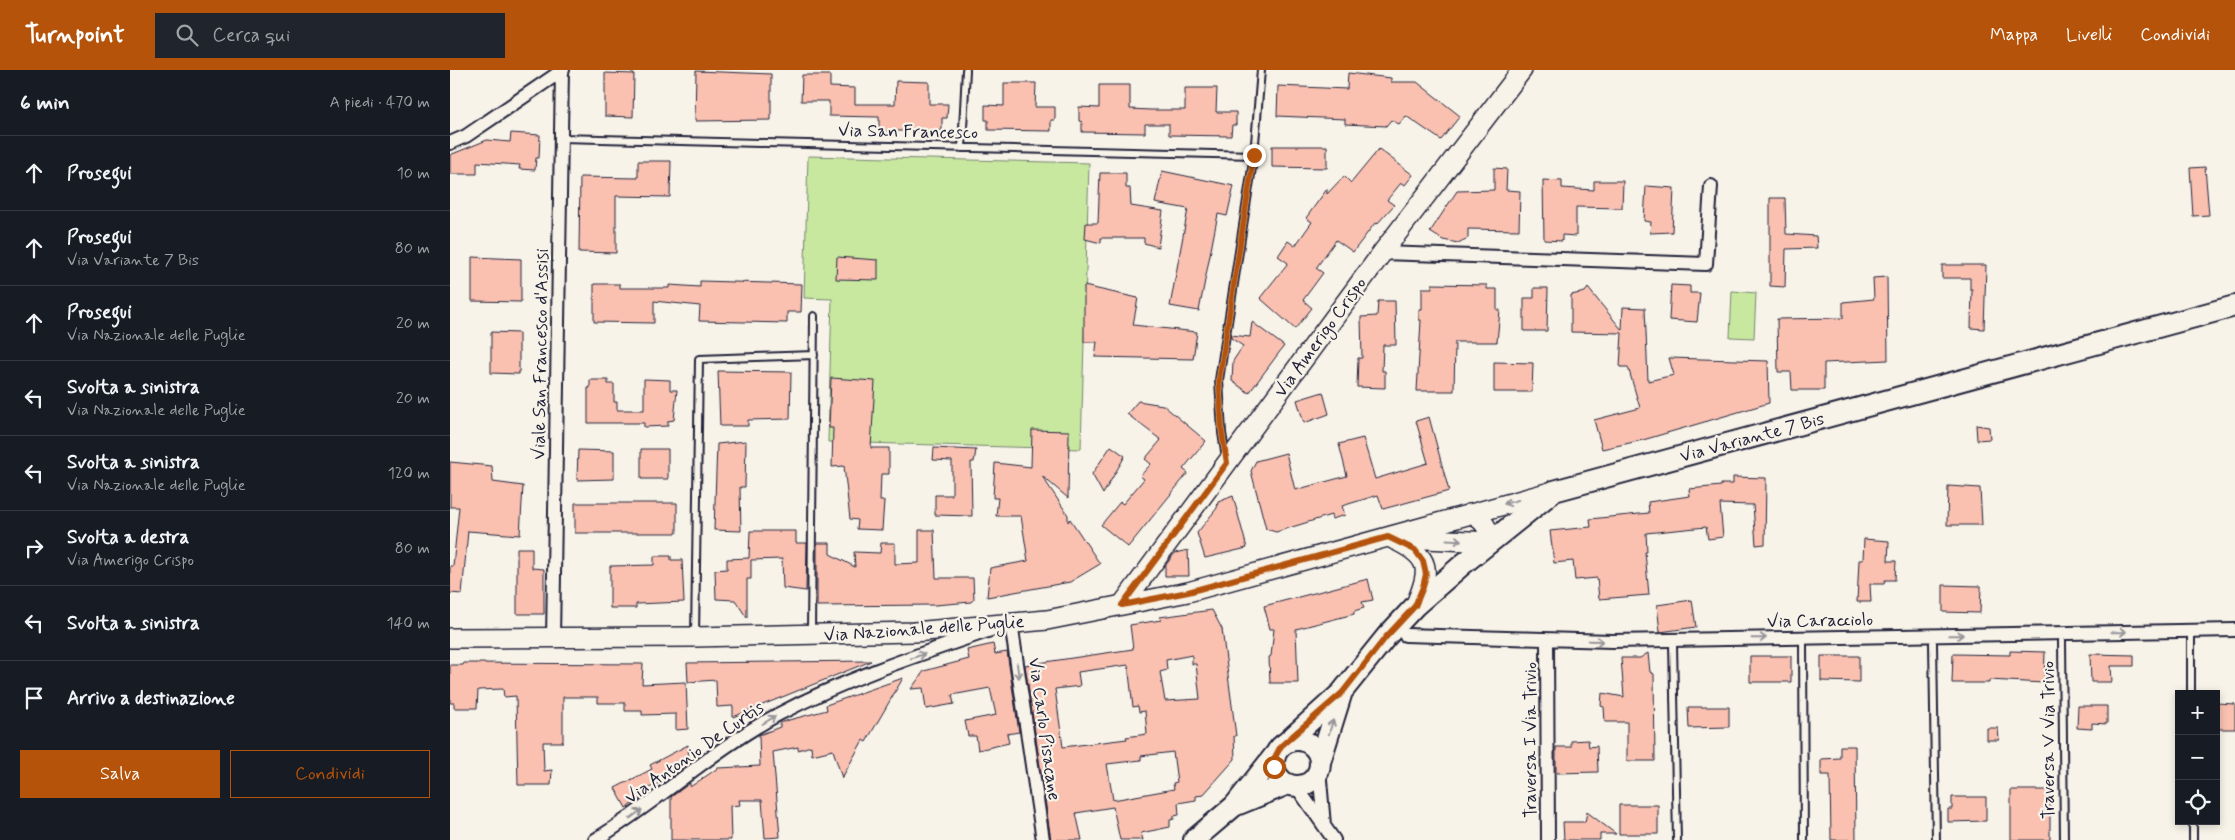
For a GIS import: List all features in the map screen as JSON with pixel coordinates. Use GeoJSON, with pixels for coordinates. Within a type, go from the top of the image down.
{"type":"FeatureCollection","features":[{"type":"Feature","properties":{"kind":"main road","name":"Via Amerigo Crispo"},"geometry":{"type":"LineString","coordinates":[[1122,605],[1382,254],[1522,70]]}},
{"type":"Feature","properties":{"kind":"main road","name":"Via Variante 7 Bis"},"geometry":{"type":"LineString","coordinates":[[1194,840],[1234,806],[1282,747],[1342,693],[1386,637],[1415,606],[1554,491],[2235,306]]}},
{"type":"Feature","properties":{"kind":"main road","name":"Via Nazionale delle Puglie"},"geometry":{"type":"LineString","coordinates":[[450,638],[695,637],[914,632],[1047,620],[1188,592],[1554,491]]}},
{"type":"Feature","properties":{"kind":"main road"},"geometry":{"type":"LineString","coordinates":[[1469,514],[1477,516],[1485,524],[1491,542]]}},
{"type":"Feature","properties":{"kind":"main road","name":"Via Nazionale delle Puglie"},"geometry":{"type":"LineString","coordinates":[[1388,537],[1491,542]]}},
{"type":"Feature","properties":{"kind":"main road"},"geometry":{"type":"LineString","coordinates":[[1388,537],[1415,550],[1423,561],[1426,574],[1415,606]]}},
{"type":"Feature","properties":{"kind":"main road","name":"Via Variante 7 Bis"},"geometry":{"type":"LineString","coordinates":[[1320,766],[1342,693]]}},
{"type":"Feature","properties":{"kind":"main road"},"geometry":{"type":"LineString","coordinates":[[1295,740],[1309,743],[1318,754],[1320,766],[1310,781],[1292,785],[1277,774],[1274,767],[1282,747],[1295,740]]}},
{"type":"Feature","properties":{"kind":"main road","name":"Via Variante 7 Bis"},"geometry":{"type":"LineString","coordinates":[[1234,806],[1292,785]]}},
{"type":"Feature","properties":{"kind":"street"},"geometry":{"type":"LineString","coordinates":[[450,143],[466,136],[562,70]]}},
{"type":"Feature","properties":{"kind":"street","name":"Viale San Francesco d'Assisi"},"geometry":{"type":"LineString","coordinates":[[553,638],[562,70]]}},
{"type":"Feature","properties":{"kind":"street"},"geometry":{"type":"LineString","coordinates":[[1382,254],[1706,264],[1711,186]]}},
{"type":"Feature","properties":{"kind":"street","name":"Via Antonio De Curtis"},"geometry":{"type":"LineString","coordinates":[[595,840],[626,822],[719,752],[778,714],[859,676],[1012,623]]}},
{"type":"Feature","properties":{"kind":"street","name":"Via Carlo Pisacane"},"geometry":{"type":"LineString","coordinates":[[1012,623],[1043,840]]}},
{"type":"Feature","properties":{"kind":"street","name":"Via Caracciolo"},"geometry":{"type":"LineString","coordinates":[[1405,634],[1620,641],[2235,630]]}},
{"type":"Feature","properties":{"kind":"street","name":"Traversa I Via Trivio"},"geometry":{"type":"LineString","coordinates":[[1547,640],[1548,840]]}},
{"type":"Feature","properties":{"kind":"street"},"geometry":{"type":"LineString","coordinates":[[1320,766],[1324,827]]}},
{"type":"Feature","properties":{"kind":"street"},"geometry":{"type":"LineString","coordinates":[[1292,785],[1334,840]]}},
{"type":"Feature","properties":{"kind":"lane"},"geometry":{"type":"LineString","coordinates":[[962,148],[966,70]]}},
{"type":"Feature","properties":{"kind":"lane"},"geometry":{"type":"LineString","coordinates":[[1227,463],[1222,433],[1219,380],[1254,155],[1261,70]]}},
{"type":"Feature","properties":{"kind":"lane","name":"Via San Francesco"},"geometry":{"type":"LineString","coordinates":[[561,138],[1254,155]]}},
{"type":"Feature","properties":{"kind":"lane"},"geometry":{"type":"LineString","coordinates":[[811,635],[814,316]]}},
{"type":"Feature","properties":{"kind":"lane"},"geometry":{"type":"LineString","coordinates":[[695,637],[699,359],[814,355]]}},
{"type":"Feature","properties":{"kind":"lane"},"geometry":{"type":"LineString","coordinates":[[2191,636],[2191,690]]}},
{"type":"Feature","properties":{"kind":"lane","name":"Traversa V Via Trivio"},"geometry":{"type":"LineString","coordinates":[[2062,641],[2064,840]]}},
{"type":"Feature","properties":{"kind":"lane"},"geometry":{"type":"LineString","coordinates":[[1803,643],[1804,840]]}},
{"type":"Feature","properties":{"kind":"lane"},"geometry":{"type":"LineString","coordinates":[[1673,644],[1677,840]]}},
{"type":"Feature","properties":{"kind":"lane"},"geometry":{"type":"LineString","coordinates":[[1933,644],[1936,840]]}},
{"type":"Feature","properties":{"kind":"lane"},"geometry":{"type":"LineString","coordinates":[[2193,825],[2193,840]]}},
{"type":"Feature","properties":{"kind":"green space"},"geometry":{"type":"Polygon","coordinates":[[[808,156],[1089,163],[1081,449],[828,442],[832,299],[804,298],[808,156]]]}},
{"type":"Feature","properties":{"kind":"green space"},"geometry":{"type":"Polygon","coordinates":[[[1732,291],[1756,293],[1754,338],[1730,337],[1732,291]]]}},
{"type":"Feature","properties":{"kind":"building"},"geometry":{"type":"Polygon","coordinates":[[[696,71],[771,74],[771,120],[695,121],[696,71]]]}},
{"type":"Feature","properties":{"kind":"building"},"geometry":{"type":"Polygon","coordinates":[[[605,73],[634,74],[633,117],[605,116],[605,73]]]}},
{"type":"Feature","properties":{"kind":"building"},"geometry":{"type":"Polygon","coordinates":[[[1348,73],[1391,78],[1391,82],[1417,82],[1460,116],[1441,140],[1406,116],[1399,124],[1391,120],[1386,126],[1345,124],[1345,119],[1277,116],[1278,86],[1347,89],[1348,73]]]}},
{"type":"Feature","properties":{"kind":"building"},"geometry":{"type":"Polygon","coordinates":[[[802,75],[830,75],[830,87],[855,88],[855,104],[895,104],[896,81],[929,82],[929,104],[948,104],[947,118],[942,118],[942,131],[879,131],[879,117],[829,116],[829,101],[801,101],[802,75]]]}},
{"type":"Feature","properties":{"kind":"building"},"geometry":{"type":"Polygon","coordinates":[[[1004,83],[1036,83],[1035,107],[1055,107],[1055,120],[1051,120],[1051,131],[988,130],[988,120],[985,120],[985,105],[1004,106],[1004,83]]]}},
{"type":"Feature","properties":{"kind":"building"},"geometry":{"type":"Polygon","coordinates":[[[1099,85],[1130,85],[1130,109],[1150,110],[1185,110],[1185,88],[1217,88],[1216,112],[1236,112],[1236,125],[1232,125],[1231,136],[1169,135],[1169,124],[1145,124],[1145,133],[1082,132],[1082,122],[1079,121],[1079,107],[1099,108],[1099,85]]]}},
{"type":"Feature","properties":{"kind":"building"},"geometry":{"type":"Polygon","coordinates":[[[511,133],[540,135],[539,158],[536,158],[535,170],[519,169],[520,165],[477,162],[477,174],[450,174],[450,155],[487,140],[510,142],[511,133]]]}},
{"type":"Feature","properties":{"kind":"building"},"geometry":{"type":"Polygon","coordinates":[[[1272,146],[1327,146],[1327,168],[1272,167],[1272,146]]]}},
{"type":"Feature","properties":{"kind":"building"},"geometry":{"type":"Polygon","coordinates":[[[1379,149],[1413,175],[1405,185],[1401,183],[1387,200],[1394,205],[1377,224],[1375,223],[1353,252],[1336,240],[1316,268],[1323,273],[1303,300],[1312,308],[1295,329],[1260,298],[1288,263],[1278,256],[1288,241],[1295,246],[1312,222],[1306,218],[1327,189],[1327,194],[1344,176],[1351,183],[1379,149]]]}},
{"type":"Feature","properties":{"kind":"building"},"geometry":{"type":"Polygon","coordinates":[[[638,161],[671,161],[670,197],[616,196],[616,253],[579,252],[580,177],[638,178],[638,161]]]}},
{"type":"Feature","properties":{"kind":"building"},"geometry":{"type":"Polygon","coordinates":[[[2205,167],[2209,215],[2193,216],[2190,168],[2205,167]]]}},
{"type":"Feature","properties":{"kind":"building"},"geometry":{"type":"Polygon","coordinates":[[[1494,168],[1507,169],[1506,190],[1520,191],[1519,230],[1468,229],[1468,238],[1458,243],[1443,240],[1430,232],[1457,191],[1494,190],[1494,168]]]}},
{"type":"Feature","properties":{"kind":"building"},"geometry":{"type":"Polygon","coordinates":[[[1162,171],[1234,186],[1227,216],[1218,214],[1199,311],[1170,306],[1188,209],[1155,203],[1162,171]]]}},
{"type":"Feature","properties":{"kind":"building"},"geometry":{"type":"Polygon","coordinates":[[[1100,173],[1126,173],[1126,188],[1130,188],[1131,206],[1163,211],[1158,247],[1144,243],[1144,238],[1101,238],[1101,243],[1085,239],[1086,223],[1098,223],[1100,173]]]}},
{"type":"Feature","properties":{"kind":"building"},"geometry":{"type":"Polygon","coordinates":[[[1543,180],[1562,181],[1562,188],[1594,190],[1594,181],[1623,181],[1622,208],[1576,207],[1576,236],[1562,235],[1562,241],[1544,240],[1543,180]]]}},
{"type":"Feature","properties":{"kind":"building"},"geometry":{"type":"Polygon","coordinates":[[[1646,186],[1674,188],[1672,232],[1650,233],[1651,222],[1644,221],[1646,186]]]}},
{"type":"Feature","properties":{"kind":"building"},"geometry":{"type":"Polygon","coordinates":[[[1770,198],[1785,198],[1786,234],[1816,236],[1817,248],[1786,249],[1785,287],[1770,286],[1770,198]]]}},
{"type":"Feature","properties":{"kind":"building"},"geometry":{"type":"Polygon","coordinates":[[[472,257],[521,259],[521,302],[472,301],[472,257]]]}},
{"type":"Feature","properties":{"kind":"building"},"geometry":{"type":"Polygon","coordinates":[[[837,257],[878,260],[878,280],[836,279],[837,257]]]}},
{"type":"Feature","properties":{"kind":"building"},"geometry":{"type":"Polygon","coordinates":[[[1942,265],[1986,265],[1984,329],[1971,328],[1972,289],[1970,289],[1970,278],[1942,278],[1942,265]]]}},
{"type":"Feature","properties":{"kind":"building"},"geometry":{"type":"Polygon","coordinates":[[[1887,277],[1888,360],[1824,363],[1824,390],[1792,390],[1791,372],[1778,372],[1777,319],[1843,318],[1843,302],[1874,299],[1873,278],[1887,277]]]}},
{"type":"Feature","properties":{"kind":"building"},"geometry":{"type":"Polygon","coordinates":[[[700,281],[802,284],[801,312],[787,312],[787,323],[699,321],[700,306],[654,301],[654,323],[594,322],[594,284],[620,284],[620,288],[669,288],[669,285],[700,287],[700,281]]]}},
{"type":"Feature","properties":{"kind":"building"},"geometry":{"type":"Polygon","coordinates":[[[1432,284],[1487,285],[1487,289],[1497,289],[1497,310],[1500,310],[1497,342],[1455,342],[1454,391],[1417,391],[1421,320],[1419,320],[1419,309],[1422,309],[1422,288],[1432,288],[1432,284]]]}},
{"type":"Feature","properties":{"kind":"building"},"geometry":{"type":"Polygon","coordinates":[[[1671,285],[1690,286],[1690,293],[1700,293],[1697,322],[1669,320],[1671,285]]]}},
{"type":"Feature","properties":{"kind":"building"},"geometry":{"type":"Polygon","coordinates":[[[1084,286],[1138,298],[1133,325],[1197,332],[1193,359],[1095,357],[1097,342],[1084,342],[1084,286]]]}},
{"type":"Feature","properties":{"kind":"building"},"geometry":{"type":"Polygon","coordinates":[[[1534,288],[1548,288],[1547,331],[1524,331],[1524,298],[1534,298],[1534,288]]]}},
{"type":"Feature","properties":{"kind":"building"},"geometry":{"type":"Polygon","coordinates":[[[1588,288],[1622,330],[1623,307],[1645,308],[1648,381],[1674,375],[1669,358],[1768,361],[1769,403],[1643,440],[1602,449],[1594,420],[1640,408],[1628,367],[1620,367],[1622,333],[1571,332],[1571,295],[1585,292],[1588,288]]]}},
{"type":"Feature","properties":{"kind":"building"},"geometry":{"type":"Polygon","coordinates":[[[1378,301],[1395,301],[1396,345],[1383,345],[1382,371],[1385,371],[1385,388],[1357,387],[1358,358],[1362,358],[1361,317],[1377,316],[1378,301]]]}},
{"type":"Feature","properties":{"kind":"building"},"geometry":{"type":"Polygon","coordinates":[[[1252,322],[1284,346],[1249,393],[1232,381],[1233,361],[1243,346],[1231,338],[1231,335],[1250,337],[1252,322]]]}},
{"type":"Feature","properties":{"kind":"building"},"geometry":{"type":"Polygon","coordinates":[[[491,332],[519,333],[519,374],[491,373],[491,332]]]}},
{"type":"Feature","properties":{"kind":"building"},"geometry":{"type":"Polygon","coordinates":[[[1494,362],[1533,363],[1532,392],[1494,392],[1494,362]]]}},
{"type":"Feature","properties":{"kind":"building"},"geometry":{"type":"Polygon","coordinates":[[[718,371],[791,372],[790,419],[748,420],[748,426],[720,426],[718,371]]]}},
{"type":"Feature","properties":{"kind":"building"},"geometry":{"type":"Polygon","coordinates":[[[831,378],[875,381],[871,448],[889,448],[889,474],[881,474],[880,501],[884,501],[882,530],[857,529],[858,520],[850,519],[844,466],[832,467],[833,428],[829,428],[831,378]]]}},
{"type":"Feature","properties":{"kind":"building"},"geometry":{"type":"Polygon","coordinates":[[[644,379],[670,380],[670,390],[677,390],[674,420],[668,421],[668,426],[644,427],[644,423],[588,423],[588,388],[590,388],[590,380],[608,380],[608,384],[614,384],[614,402],[617,402],[617,410],[644,410],[644,379]]]}},
{"type":"Feature","properties":{"kind":"building"},"geometry":{"type":"Polygon","coordinates":[[[1323,392],[1329,414],[1304,423],[1297,400],[1323,392]]]}},
{"type":"Feature","properties":{"kind":"building"},"geometry":{"type":"Polygon","coordinates":[[[1138,401],[1163,405],[1206,441],[1183,469],[1188,473],[1128,547],[1101,525],[1120,502],[1123,504],[1144,479],[1140,476],[1151,464],[1145,459],[1161,440],[1127,414],[1138,401]]]}},
{"type":"Feature","properties":{"kind":"building"},"geometry":{"type":"Polygon","coordinates":[[[1429,417],[1449,491],[1383,509],[1378,495],[1342,506],[1345,515],[1332,519],[1331,515],[1276,532],[1266,529],[1251,471],[1256,461],[1286,453],[1295,490],[1347,476],[1339,444],[1363,438],[1375,479],[1428,463],[1416,421],[1429,417]]]}},
{"type":"Feature","properties":{"kind":"building"},"geometry":{"type":"Polygon","coordinates":[[[1976,425],[1989,427],[1990,439],[1977,440],[1976,425]]]}},
{"type":"Feature","properties":{"kind":"building"},"geometry":{"type":"Polygon","coordinates":[[[1032,430],[1069,431],[1068,498],[1042,476],[1068,515],[1068,522],[1070,519],[1100,564],[1070,582],[987,597],[990,568],[1028,561],[1021,516],[996,516],[998,498],[993,498],[995,463],[1031,467],[1032,430]]]}},
{"type":"Feature","properties":{"kind":"building"},"geometry":{"type":"Polygon","coordinates":[[[746,441],[745,487],[740,487],[741,531],[714,530],[717,444],[746,441]]]}},
{"type":"Feature","properties":{"kind":"building"},"geometry":{"type":"Polygon","coordinates":[[[1111,446],[1125,456],[1103,494],[1092,474],[1111,446]]]}},
{"type":"Feature","properties":{"kind":"building"},"geometry":{"type":"Polygon","coordinates":[[[934,448],[976,450],[974,462],[971,462],[972,516],[935,515],[935,495],[952,495],[952,461],[933,460],[934,448]]]}},
{"type":"Feature","properties":{"kind":"building"},"geometry":{"type":"Polygon","coordinates":[[[641,449],[668,449],[668,479],[641,479],[641,449]]]}},
{"type":"Feature","properties":{"kind":"building"},"geometry":{"type":"Polygon","coordinates":[[[578,450],[614,451],[614,479],[577,480],[578,450]]]}},
{"type":"Feature","properties":{"kind":"building"},"geometry":{"type":"Polygon","coordinates":[[[450,462],[492,466],[493,482],[523,486],[520,535],[468,531],[462,594],[450,593],[450,566],[453,566],[459,507],[450,507],[450,462]]]}},
{"type":"Feature","properties":{"kind":"building"},"geometry":{"type":"Polygon","coordinates":[[[1733,477],[1766,478],[1765,544],[1756,545],[1753,505],[1720,504],[1723,537],[1708,539],[1706,527],[1646,533],[1647,552],[1645,552],[1649,595],[1599,599],[1597,578],[1575,580],[1573,561],[1554,563],[1550,531],[1591,527],[1590,519],[1649,513],[1648,502],[1690,496],[1689,489],[1733,484],[1733,477]]]}},
{"type":"Feature","properties":{"kind":"building"},"geometry":{"type":"Polygon","coordinates":[[[1948,486],[1980,488],[1982,525],[1947,525],[1948,486]]]}},
{"type":"Feature","properties":{"kind":"building"},"geometry":{"type":"Polygon","coordinates":[[[1233,496],[1247,548],[1205,558],[1197,533],[1217,508],[1218,502],[1233,496]]]}},
{"type":"Feature","properties":{"kind":"building"},"geometry":{"type":"Polygon","coordinates":[[[575,503],[677,503],[677,533],[575,533],[575,503]]]}},
{"type":"Feature","properties":{"kind":"building"},"geometry":{"type":"Polygon","coordinates":[[[919,530],[934,530],[936,578],[973,578],[974,599],[971,602],[935,605],[817,606],[817,543],[830,543],[830,554],[855,567],[854,552],[880,553],[881,543],[895,543],[895,564],[919,563],[919,530]]]}},
{"type":"Feature","properties":{"kind":"building"},"geometry":{"type":"Polygon","coordinates":[[[750,531],[796,531],[796,543],[807,543],[806,591],[783,588],[782,559],[751,560],[751,579],[747,579],[747,618],[735,600],[716,599],[715,570],[727,569],[727,559],[749,558],[750,531]]]}},
{"type":"Feature","properties":{"kind":"building"},"geometry":{"type":"Polygon","coordinates":[[[1864,539],[1889,541],[1888,561],[1896,561],[1895,580],[1885,580],[1884,584],[1870,584],[1871,602],[1857,602],[1859,560],[1863,560],[1864,539]]]}},
{"type":"Feature","properties":{"kind":"building"},"geometry":{"type":"Polygon","coordinates":[[[517,548],[532,548],[532,568],[544,569],[544,614],[517,614],[517,548]]]}},
{"type":"Feature","properties":{"kind":"building"},"geometry":{"type":"Polygon","coordinates":[[[1188,550],[1189,576],[1165,576],[1165,566],[1175,553],[1188,550]]]}},
{"type":"Feature","properties":{"kind":"building"},"geometry":{"type":"Polygon","coordinates":[[[654,556],[671,556],[671,560],[682,560],[684,602],[636,604],[636,608],[610,608],[610,566],[654,565],[654,556]]]}},
{"type":"Feature","properties":{"kind":"building"},"geometry":{"type":"Polygon","coordinates":[[[1368,579],[1373,600],[1362,602],[1364,608],[1354,611],[1354,614],[1296,629],[1298,683],[1270,683],[1269,657],[1271,656],[1274,629],[1270,629],[1264,606],[1368,579]]]}},
{"type":"Feature","properties":{"kind":"building"},"geometry":{"type":"Polygon","coordinates":[[[1943,585],[1981,586],[1980,613],[1943,612],[1943,585]]]}},
{"type":"Feature","properties":{"kind":"building"},"geometry":{"type":"Polygon","coordinates":[[[1692,600],[1696,627],[1660,632],[1657,605],[1692,600]]]}},
{"type":"Feature","properties":{"kind":"building"},"geometry":{"type":"Polygon","coordinates":[[[1212,610],[1222,629],[1236,736],[1234,736],[1235,759],[1203,795],[1196,796],[1196,800],[1178,803],[1179,815],[1174,816],[1174,819],[1170,820],[1170,827],[1141,833],[1143,840],[1120,840],[1113,807],[1076,813],[1082,840],[1051,840],[1025,665],[1133,649],[1130,625],[1161,620],[1160,617],[1212,610]],[[1192,655],[1166,660],[1167,670],[1160,672],[1165,701],[1200,699],[1196,664],[1192,664],[1192,655]],[[1128,665],[1078,672],[1080,686],[1055,689],[1063,747],[1127,739],[1126,737],[1147,734],[1145,711],[1139,712],[1138,706],[1133,707],[1128,665]],[[1173,752],[1141,756],[1141,760],[1107,764],[1113,800],[1174,789],[1173,783],[1177,782],[1173,752]]]}},
{"type":"Feature","properties":{"kind":"building"},"geometry":{"type":"Polygon","coordinates":[[[993,644],[995,654],[1007,652],[1019,732],[1007,734],[1009,743],[978,750],[976,736],[968,736],[965,721],[996,715],[990,688],[952,695],[954,704],[926,709],[923,688],[911,689],[924,671],[969,659],[967,650],[993,644]]]}},
{"type":"Feature","properties":{"kind":"building"},"geometry":{"type":"Polygon","coordinates":[[[2010,651],[2045,652],[2044,683],[1989,680],[1989,683],[1952,683],[1953,654],[2010,655],[2010,651]]]}},
{"type":"Feature","properties":{"kind":"building"},"geometry":{"type":"Polygon","coordinates":[[[1648,653],[1650,672],[1654,674],[1655,761],[1627,761],[1627,722],[1605,722],[1604,707],[1601,706],[1602,693],[1624,697],[1621,658],[1640,658],[1648,653]]]}},
{"type":"Feature","properties":{"kind":"building"},"geometry":{"type":"Polygon","coordinates":[[[2090,654],[2134,655],[2134,666],[2111,666],[2112,682],[2091,682],[2090,654]]]}},
{"type":"Feature","properties":{"kind":"building"},"geometry":{"type":"Polygon","coordinates":[[[1750,656],[1791,656],[1791,682],[1750,682],[1750,656]]]}},
{"type":"Feature","properties":{"kind":"building"},"geometry":{"type":"Polygon","coordinates":[[[1821,656],[1859,656],[1859,682],[1821,681],[1821,656]]]}},
{"type":"Feature","properties":{"kind":"building"},"geometry":{"type":"Polygon","coordinates":[[[871,661],[733,717],[733,706],[717,707],[716,680],[688,682],[687,663],[871,661]]]}},
{"type":"Feature","properties":{"kind":"building"},"geometry":{"type":"Polygon","coordinates":[[[464,663],[643,664],[642,684],[686,682],[688,729],[676,730],[676,714],[642,715],[642,711],[625,711],[625,703],[598,703],[598,697],[563,697],[563,742],[543,742],[544,771],[552,770],[551,785],[518,785],[516,696],[504,697],[503,689],[478,690],[477,708],[454,708],[454,703],[450,703],[450,665],[463,665],[464,663]]]}},
{"type":"Feature","properties":{"kind":"building"},"geometry":{"type":"Polygon","coordinates":[[[903,678],[866,742],[863,740],[842,778],[833,750],[812,755],[811,746],[798,750],[798,747],[773,752],[780,837],[765,838],[762,800],[739,800],[740,805],[730,806],[731,840],[671,840],[671,797],[690,783],[690,787],[718,768],[760,766],[759,735],[780,727],[780,723],[827,710],[826,705],[903,678]]]}},
{"type":"Feature","properties":{"kind":"building"},"geometry":{"type":"Polygon","coordinates":[[[2220,703],[2235,704],[2235,729],[2220,729],[2220,703]]]}},
{"type":"Feature","properties":{"kind":"building"},"geometry":{"type":"Polygon","coordinates":[[[2078,706],[2107,706],[2107,724],[2092,723],[2092,729],[2077,728],[2078,706]]]}},
{"type":"Feature","properties":{"kind":"building"},"geometry":{"type":"Polygon","coordinates":[[[1688,707],[1729,707],[1729,727],[1689,728],[1688,707]]]}},
{"type":"Feature","properties":{"kind":"building"},"geometry":{"type":"Polygon","coordinates":[[[1987,728],[1998,728],[1999,740],[1987,740],[1987,728]]]}},
{"type":"Feature","properties":{"kind":"building"},"geometry":{"type":"Polygon","coordinates":[[[1588,740],[1589,747],[1597,746],[1598,772],[1556,773],[1556,747],[1571,747],[1571,741],[1588,740]]]}},
{"type":"Feature","properties":{"kind":"building"},"geometry":{"type":"Polygon","coordinates":[[[688,745],[689,763],[669,778],[641,792],[643,797],[626,808],[615,788],[652,769],[650,765],[688,745]]]}},
{"type":"Feature","properties":{"kind":"building"},"geometry":{"type":"Polygon","coordinates":[[[1840,746],[1855,746],[1856,840],[1831,840],[1830,775],[1821,775],[1821,759],[1840,758],[1840,746]]]}},
{"type":"Feature","properties":{"kind":"building"},"geometry":{"type":"Polygon","coordinates":[[[2011,790],[2050,790],[2050,840],[2011,840],[2011,790]]]}},
{"type":"Feature","properties":{"kind":"building"},"geometry":{"type":"Polygon","coordinates":[[[1952,797],[1986,797],[1986,821],[1948,822],[1948,809],[1952,809],[1952,797]]]}},
{"type":"Feature","properties":{"kind":"building"},"geometry":{"type":"Polygon","coordinates":[[[1619,805],[1658,805],[1658,834],[1619,834],[1619,805]]]}},
{"type":"Feature","properties":{"kind":"building"},"geometry":{"type":"Polygon","coordinates":[[[1587,812],[1616,834],[1600,834],[1600,840],[1564,840],[1563,822],[1585,822],[1587,812]]]}},
{"type":"Feature","properties":{"kind":"route"},"geometry":{"type":"LineString","coordinates":[[1254,155],[1219,380],[1222,433],[1227,463],[1122,605],[1188,592],[1388,537],[1415,550],[1423,561],[1426,574],[1415,606],[1386,637],[1342,693],[1288,742],[1281,746],[1274,759],[1274,767]]}}]}
